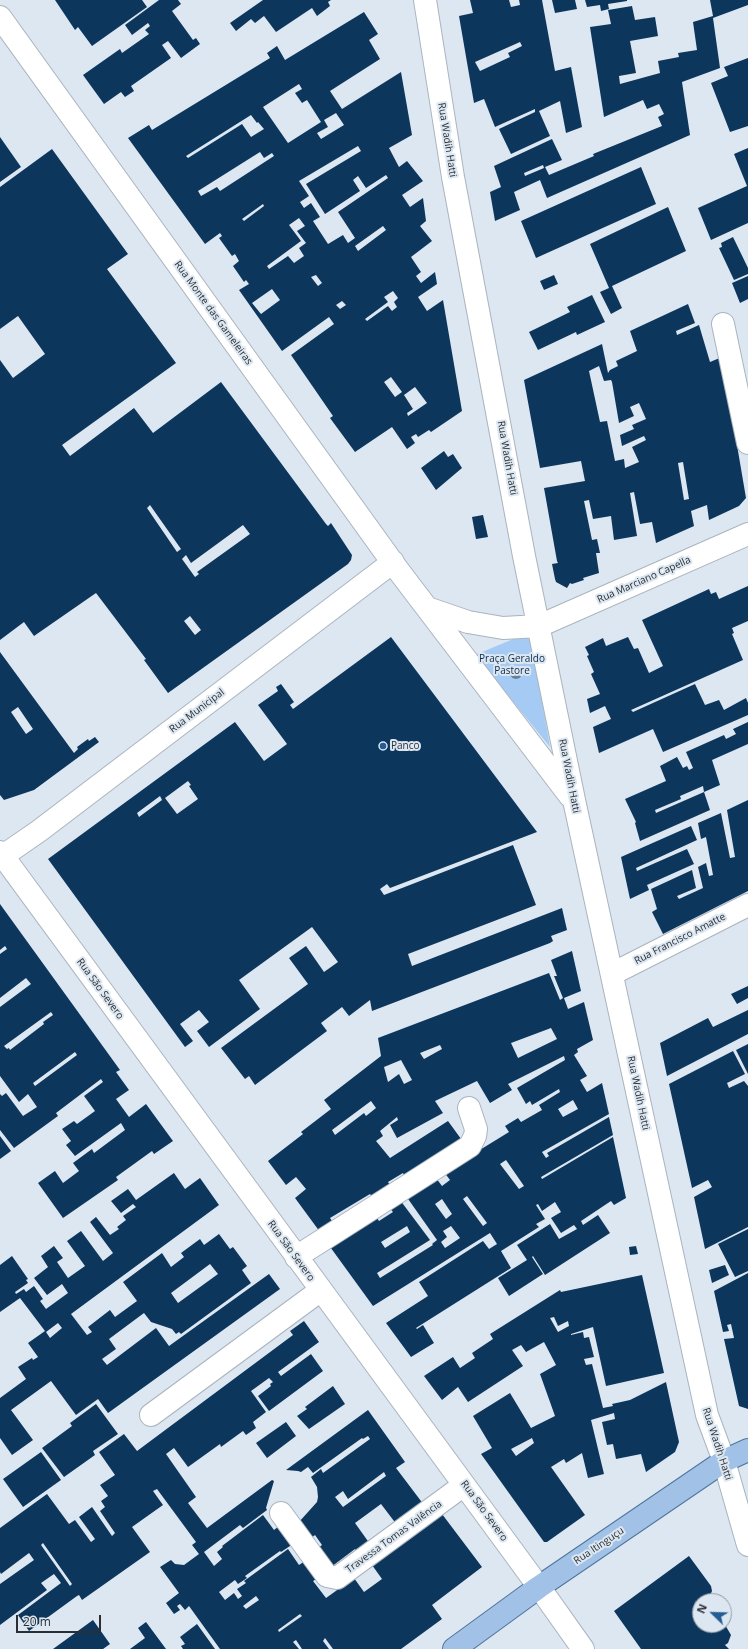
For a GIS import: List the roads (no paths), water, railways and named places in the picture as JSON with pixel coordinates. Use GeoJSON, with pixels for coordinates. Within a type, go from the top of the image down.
{"type":"FeatureCollection","features":[{"type":"Feature","properties":{"kind":"main road","name":"Rua Itinguçu"},"geometry":{"type":"LineString","coordinates":[[454,1649],[539,1587],[724,1461],[748,1450]]}},
{"type":"Feature","properties":{"kind":"street","name":"Rua Wadih Hatti"},"geometry":{"type":"LineString","coordinates":[[425,0],[453,178],[524,556],[574,800],[707,1415],[724,1461],[748,1545]]}},
{"type":"Feature","properties":{"kind":"street","name":"Rua Monte das Gameleiras"},"geometry":{"type":"LineString","coordinates":[[0,18],[393,562],[574,800]]}},
{"type":"Feature","properties":{"kind":"street"},"geometry":{"type":"LineString","coordinates":[[723,324],[748,443]]}},
{"type":"Feature","properties":{"kind":"street","name":"Rua Marciano Capella"},"geometry":{"type":"LineString","coordinates":[[539,626],[748,534]]}},
{"type":"Feature","properties":{"kind":"street","name":"Rua Municipal"},"geometry":{"type":"LineString","coordinates":[[1,856],[393,562]]}},
{"type":"Feature","properties":{"kind":"street"},"geometry":{"type":"LineString","coordinates":[[427,608],[468,622],[502,628],[539,626]]}},
{"type":"Feature","properties":{"kind":"street","name":"Rua São Severo"},"geometry":{"type":"LineString","coordinates":[[1,856],[539,1587],[583,1649]]}},
{"type":"Feature","properties":{"kind":"street","name":"Rua Francisco Amatte"},"geometry":{"type":"LineString","coordinates":[[612,974],[748,905]]}},
{"type":"Feature","properties":{"kind":"street"},"geometry":{"type":"LineString","coordinates":[[296,1257],[470,1146],[475,1136],[476,1129],[469,1108]]}},
{"type":"Feature","properties":{"kind":"street"},"geometry":{"type":"LineString","coordinates":[[151,1416],[321,1290]]}},
{"type":"Feature","properties":{"kind":"street","name":"Travessa Tomas Valência"},"geometry":{"type":"LineString","coordinates":[[281,1513],[327,1576],[337,1578],[464,1485]]}},
{"type":"Feature","properties":{"kind":"place","name":"Panco"},"geometry":{"type":"Point","coordinates":[383,746]}},
{"type":"Feature","properties":{"kind":"park label","name":"Praça Geraldo Pastore"},"geometry":{"type":"Point","coordinates":[512,664]}}]}
